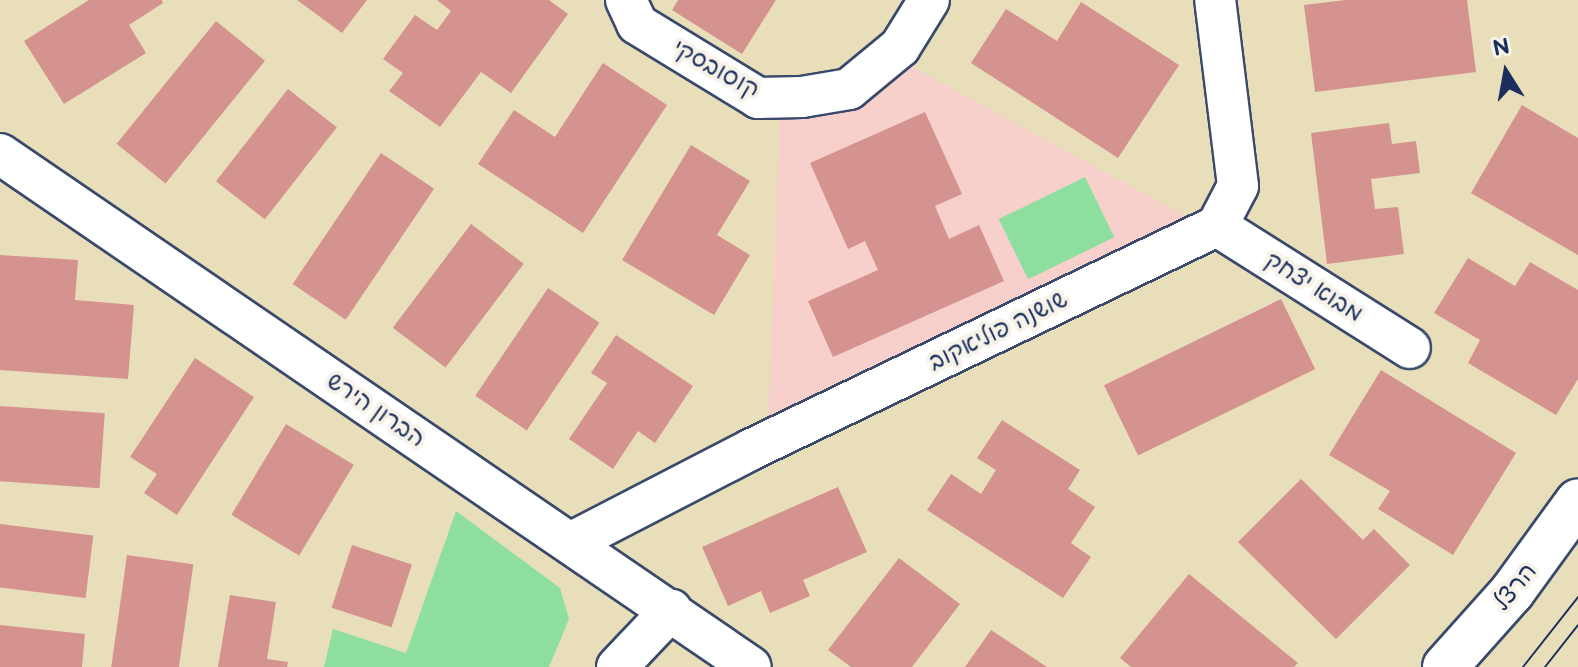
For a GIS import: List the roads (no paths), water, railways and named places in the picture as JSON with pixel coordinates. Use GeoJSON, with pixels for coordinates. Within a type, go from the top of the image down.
{"type":"FeatureCollection","features":[{"type":"Feature","properties":{"kind":"main road","name":"הרצל"},"geometry":{"type":"LineString","coordinates":[[1445,667],[1512,592],[1578,501]]}},
{"type":"Feature","properties":{"kind":"street","name":"קוסובסקי"},"geometry":{"type":"LineString","coordinates":[[626,0],[637,24],[758,98],[802,97],[849,89],[900,47],[929,0]]}},
{"type":"Feature","properties":{"kind":"street"},"geometry":{"type":"LineString","coordinates":[[1215,0],[1238,186],[1217,226]]}},
{"type":"Feature","properties":{"kind":"street","name":"הברון הירש"},"geometry":{"type":"LineString","coordinates":[[0,154],[751,667]]}},
{"type":"Feature","properties":{"kind":"street","name":"מבוא יצחק"},"geometry":{"type":"LineString","coordinates":[[1217,226],[1410,348]]}},
{"type":"Feature","properties":{"kind":"street","name":"שושנה פוליאקוב"},"geometry":{"type":"LineString","coordinates":[[572,542],[750,450],[1217,226]]}},
{"type":"Feature","properties":{"kind":"street"},"geometry":{"type":"LineString","coordinates":[[617,667],[671,610]]}},
{"type":"Feature","properties":{"kind":"tram line"},"geometry":{"type":"LineString","coordinates":[[1523,667],[1578,597]]}},
{"type":"Feature","properties":{"kind":"tram line"},"geometry":{"type":"LineString","coordinates":[[1545,667],[1578,625]]}}]}
